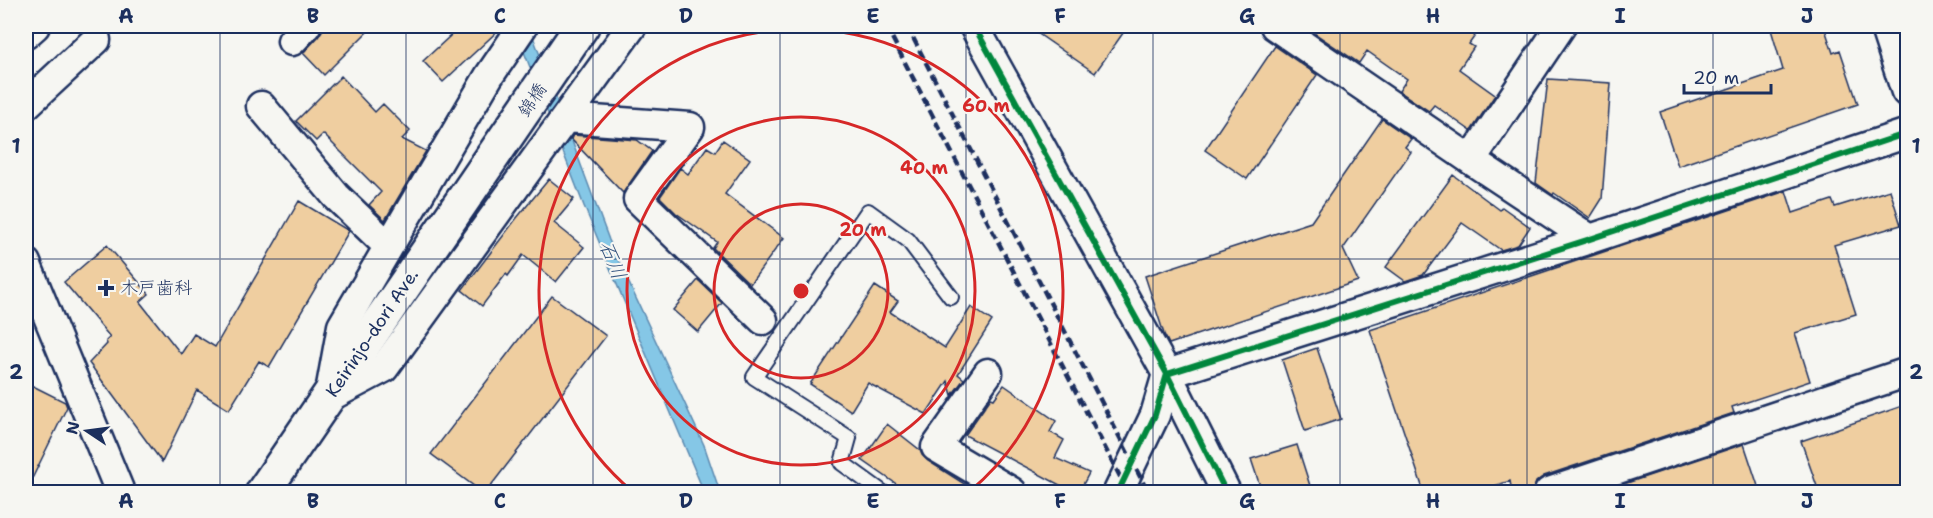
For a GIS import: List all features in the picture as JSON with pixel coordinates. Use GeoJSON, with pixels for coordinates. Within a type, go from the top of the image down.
{"type":"FeatureCollection","features":[{"type":"Feature","properties":{"kind":"main road","name":"錦橋"},"geometry":{"type":"LineString","coordinates":[[481,174],[582,26]]}},
{"type":"Feature","properties":{"kind":"main road"},"geometry":{"type":"LineString","coordinates":[[1887,26],[1908,90]]}},
{"type":"Feature","properties":{"kind":"main road","name":"Keirinjo-dori Ave."},"geometry":{"type":"LineString","coordinates":[[263,492],[481,174]]}},
{"type":"Feature","properties":{"kind":"street"},"geometry":{"type":"LineString","coordinates":[[26,34],[35,26]]}},
{"type":"Feature","properties":{"kind":"street"},"geometry":{"type":"LineString","coordinates":[[329,397],[342,326],[489,76],[523,26]]}},
{"type":"Feature","properties":{"kind":"street"},"geometry":{"type":"LineString","coordinates":[[329,397],[384,369],[632,26]]}},
{"type":"Feature","properties":{"kind":"street"},"geometry":{"type":"LineString","coordinates":[[974,26],[1167,374],[1226,492]]}},
{"type":"Feature","properties":{"kind":"street"},"geometry":{"type":"LineString","coordinates":[[1275,26],[1590,238]]}},
{"type":"Feature","properties":{"kind":"street"},"geometry":{"type":"LineString","coordinates":[[1471,160],[1561,26]]}},
{"type":"Feature","properties":{"kind":"street"},"geometry":{"type":"LineString","coordinates":[[26,105],[96,40]]}},
{"type":"Feature","properties":{"kind":"street"},"geometry":{"type":"LineString","coordinates":[[261,106],[336,196],[388,246]]}},
{"type":"Feature","properties":{"kind":"street"},"geometry":{"type":"LineString","coordinates":[[566,118],[690,127],[638,199],[763,321]]}},
{"type":"Feature","properties":{"kind":"street"},"geometry":{"type":"LineString","coordinates":[[1167,374],[1908,133]]}},
{"type":"Feature","properties":{"kind":"street"},"geometry":{"type":"LineString","coordinates":[[26,263],[120,492]]}},
{"type":"Feature","properties":{"kind":"street"},"geometry":{"type":"LineString","coordinates":[[1549,492],[1908,372]]}},
{"type":"Feature","properties":{"kind":"street"},"geometry":{"type":"LineString","coordinates":[[988,373],[936,447],[1012,492]]}},
{"type":"Feature","properties":{"kind":"street"},"geometry":{"type":"LineString","coordinates":[[1118,492],[1155,415],[1167,374]]}},
{"type":"Feature","properties":{"kind":"lane"},"geometry":{"type":"LineString","coordinates":[[882,492],[842,463],[849,438],[754,377],[868,212],[908,240],[951,297]]}},
{"type":"Feature","properties":{"kind":"water","name":"石川"},"geometry":{"type":"Polygon","coordinates":[[[514,26],[529,26],[609,240],[704,445],[720,492],[704,492],[584,206],[514,26]]]}},
{"type":"Feature","properties":{"kind":"building"},"geometry":{"type":"Polygon","coordinates":[[[325,26],[373,26],[324,75],[303,53],[325,26]]]}},
{"type":"Feature","properties":{"kind":"building"},"geometry":{"type":"Polygon","coordinates":[[[461,26],[503,26],[443,82],[423,61],[461,26]]]}},
{"type":"Feature","properties":{"kind":"building"},"geometry":{"type":"Polygon","coordinates":[[[1027,26],[1128,26],[1095,73],[1027,26]]]}},
{"type":"Feature","properties":{"kind":"building"},"geometry":{"type":"Polygon","coordinates":[[[1304,26],[1482,26],[1469,44],[1474,47],[1459,69],[1495,95],[1471,131],[1434,105],[1429,111],[1399,91],[1407,79],[1367,51],[1359,63],[1304,26]]]}},
{"type":"Feature","properties":{"kind":"building"},"geometry":{"type":"Polygon","coordinates":[[[1770,26],[1824,26],[1833,53],[1840,50],[1858,104],[1678,166],[1660,112],[1783,70],[1770,26]]]}},
{"type":"Feature","properties":{"kind":"building"},"geometry":{"type":"Polygon","coordinates":[[[1275,46],[1317,75],[1247,179],[1205,150],[1275,46]]]}},
{"type":"Feature","properties":{"kind":"building"},"geometry":{"type":"Polygon","coordinates":[[[341,76],[375,112],[383,104],[410,131],[402,139],[426,151],[385,220],[369,205],[381,192],[323,134],[316,141],[296,121],[341,76]]]}},
{"type":"Feature","properties":{"kind":"building"},"geometry":{"type":"Polygon","coordinates":[[[1548,79],[1611,83],[1602,199],[1590,218],[1536,183],[1548,79]]]}},
{"type":"Feature","properties":{"kind":"building"},"geometry":{"type":"Polygon","coordinates":[[[1382,119],[1411,139],[1405,147],[1411,152],[1343,249],[1358,281],[1169,344],[1145,276],[1311,222],[1382,119]]]}},
{"type":"Feature","properties":{"kind":"building"},"geometry":{"type":"Polygon","coordinates":[[[573,135],[637,140],[652,151],[623,193],[571,139],[573,135]]]}},
{"type":"Feature","properties":{"kind":"building"},"geometry":{"type":"Polygon","coordinates":[[[723,140],[750,159],[725,194],[784,238],[750,284],[713,248],[717,242],[676,213],[660,197],[680,168],[688,174],[707,147],[715,152],[723,140]]]}},
{"type":"Feature","properties":{"kind":"building"},"geometry":{"type":"Polygon","coordinates":[[[1453,175],[1500,210],[1502,207],[1530,227],[1518,245],[1501,250],[1462,223],[1423,275],[1405,281],[1386,267],[1453,175]]]}},
{"type":"Feature","properties":{"kind":"building"},"geometry":{"type":"Polygon","coordinates":[[[549,179],[574,199],[554,223],[584,247],[556,282],[523,255],[482,306],[462,290],[549,179]]]}},
{"type":"Feature","properties":{"kind":"building"},"geometry":{"type":"Polygon","coordinates":[[[1890,190],[1901,225],[1834,245],[1856,314],[1795,333],[1810,381],[1732,407],[1734,413],[1544,476],[1536,482],[1533,492],[1512,492],[1510,481],[1475,492],[1424,492],[1370,330],[1786,191],[1793,213],[1832,200],[1835,207],[1890,190]]]}},
{"type":"Feature","properties":{"kind":"building"},"geometry":{"type":"Polygon","coordinates":[[[299,201],[349,231],[269,367],[259,361],[229,410],[197,390],[162,462],[89,363],[107,344],[106,341],[110,337],[64,282],[107,245],[149,294],[140,302],[181,354],[194,334],[215,347],[299,201]]]}},
{"type":"Feature","properties":{"kind":"building"},"geometry":{"type":"Polygon","coordinates":[[[698,280],[722,303],[698,332],[673,310],[698,280]]]}},
{"type":"Feature","properties":{"kind":"building"},"geometry":{"type":"Polygon","coordinates":[[[875,286],[898,301],[890,312],[945,348],[971,307],[992,321],[958,374],[964,379],[952,395],[948,381],[926,414],[868,383],[851,411],[810,384],[875,286]]]}},
{"type":"Feature","properties":{"kind":"building"},"geometry":{"type":"Polygon","coordinates":[[[552,296],[606,336],[486,492],[482,492],[431,454],[552,296]]]}},
{"type":"Feature","properties":{"kind":"building"},"geometry":{"type":"Polygon","coordinates":[[[1317,348],[1341,419],[1305,431],[1282,360],[1317,348]]]}},
{"type":"Feature","properties":{"kind":"building"},"geometry":{"type":"Polygon","coordinates":[[[1004,385],[1056,421],[1050,432],[1064,440],[1055,458],[1089,473],[1079,492],[1073,492],[965,435],[991,398],[994,399],[1004,385]]]}},
{"type":"Feature","properties":{"kind":"building"},"geometry":{"type":"Polygon","coordinates":[[[33,386],[65,402],[67,407],[26,491],[26,400],[33,386]]]}},
{"type":"Feature","properties":{"kind":"building"},"geometry":{"type":"Polygon","coordinates":[[[1908,404],[1908,492],[1819,492],[1801,441],[1908,404]]]}},
{"type":"Feature","properties":{"kind":"building"},"geometry":{"type":"Polygon","coordinates":[[[887,424],[920,450],[928,461],[977,492],[908,492],[862,460],[887,424]]]}},
{"type":"Feature","properties":{"kind":"building"},"geometry":{"type":"Polygon","coordinates":[[[1744,444],[1760,492],[1600,492],[1744,444]]]}},
{"type":"Feature","properties":{"kind":"building"},"geometry":{"type":"Polygon","coordinates":[[[1297,445],[1312,492],[1262,492],[1251,459],[1297,445]]]}},
{"type":"Feature","properties":{"kind":"railway"},"geometry":{"type":"LineString","coordinates":[[886,26],[1128,492]]}},
{"type":"Feature","properties":{"kind":"railway"},"geometry":{"type":"LineString","coordinates":[[907,26],[1148,492]]}},
{"type":"Feature","properties":{"kind":"cycle path"},"geometry":{"type":"LineString","coordinates":[[974,26],[1167,374],[1226,492]]}},
{"type":"Feature","properties":{"kind":"cycle path"},"geometry":{"type":"LineString","coordinates":[[1118,492],[1155,415],[1167,374],[1590,239],[1908,133]]}},
{"type":"Feature","properties":{"kind":"place","name":"木戸歯科"},"geometry":{"type":"Point","coordinates":[106,288]}}]}
